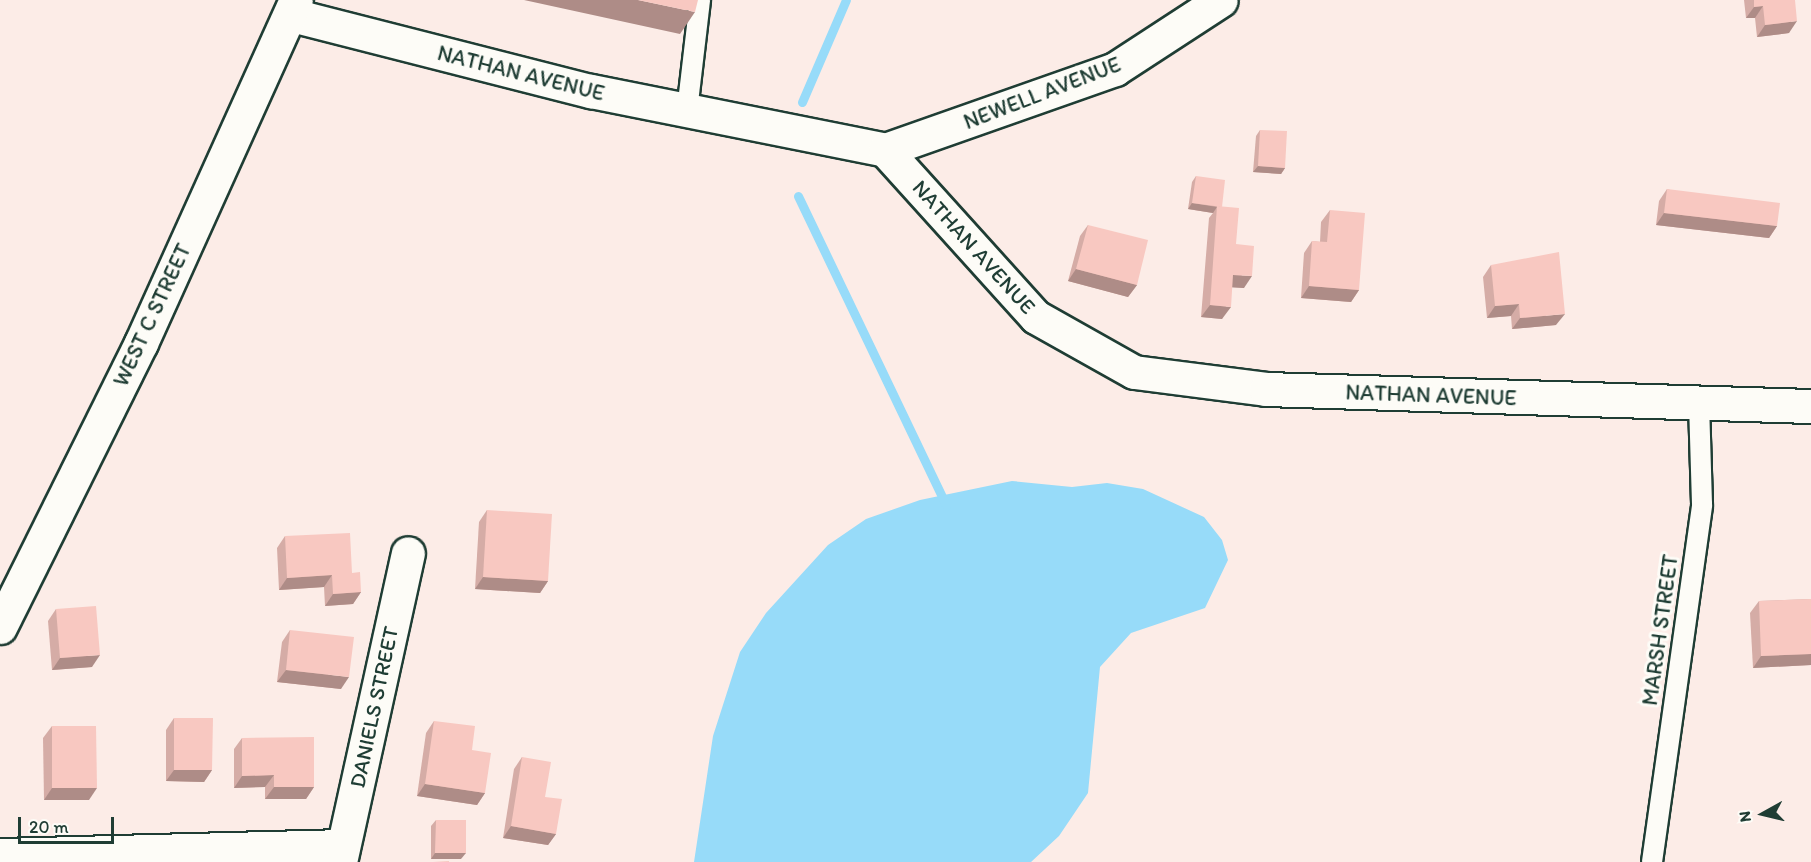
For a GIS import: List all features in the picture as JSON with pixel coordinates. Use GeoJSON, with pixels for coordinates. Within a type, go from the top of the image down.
{"type":"FeatureCollection","features":[{"type":"Feature","properties":{"kind":"street","name":"NEWELL AVENUE"},"geometry":{"type":"LineString","coordinates":[[885,150],[1115,69],[1221,0]]}},
{"type":"Feature","properties":{"kind":"street","name":"NATHAN AVENUE"},"geometry":{"type":"LineString","coordinates":[[294,7],[687,111],[885,150],[1036,317],[1134,372],[1266,389],[1811,406]]}},
{"type":"Feature","properties":{"kind":"street","name":"WEST C STREET"},"geometry":{"type":"LineString","coordinates":[[0,627],[141,343],[294,7]]}},
{"type":"Feature","properties":{"kind":"street","name":"DANIELS STREET"},"geometry":{"type":"LineString","coordinates":[[342,854],[408,553]]}},
{"type":"Feature","properties":{"kind":"street"},"geometry":{"type":"LineString","coordinates":[[0,855],[342,854]]}},
{"type":"Feature","properties":{"kind":"lane"},"geometry":{"type":"LineString","coordinates":[[687,111],[700,0]]}},
{"type":"Feature","properties":{"kind":"lane","name":"MARSH STREET"},"geometry":{"type":"LineString","coordinates":[[1652,862],[1702,504],[1699,404]]}},
{"type":"Feature","properties":{"kind":"water"},"geometry":{"type":"Polygon","coordinates":[[[1012,481],[1072,487],[1107,483],[1143,489],[1204,517],[1222,540],[1228,560],[1205,608],[1131,633],[1100,667],[1088,793],[1059,836],[1031,862],[694,862],[713,736],[740,652],[766,613],[828,545],[866,519],[920,500],[1012,481]]]}},
{"type":"Feature","properties":{"kind":"building"},"geometry":{"type":"Polygon","coordinates":[[[638,0],[698,0],[695,12],[638,0]]]}},
{"type":"Feature","properties":{"kind":"building"},"geometry":{"type":"Polygon","coordinates":[[[1754,0],[1795,0],[1797,21],[1765,25],[1763,6],[1754,7],[1754,0]]]}},
{"type":"Feature","properties":{"kind":"building"},"geometry":{"type":"Polygon","coordinates":[[[1260,130],[1287,131],[1285,168],[1258,166],[1260,130]]]}},
{"type":"Feature","properties":{"kind":"building"},"geometry":{"type":"Polygon","coordinates":[[[1196,176],[1225,180],[1222,207],[1192,203],[1196,176]]]}},
{"type":"Feature","properties":{"kind":"building"},"geometry":{"type":"Polygon","coordinates":[[[1667,189],[1780,203],[1777,226],[1664,213],[1667,189]]]}},
{"type":"Feature","properties":{"kind":"building"},"geometry":{"type":"Polygon","coordinates":[[[1217,206],[1239,208],[1236,244],[1254,246],[1252,276],[1233,275],[1231,307],[1210,305],[1217,206]]]}},
{"type":"Feature","properties":{"kind":"building"},"geometry":{"type":"Polygon","coordinates":[[[1330,210],[1365,213],[1359,290],[1309,286],[1312,241],[1327,242],[1330,210]]]}},
{"type":"Feature","properties":{"kind":"building"},"geometry":{"type":"Polygon","coordinates":[[[1088,225],[1148,240],[1137,285],[1076,269],[1088,225]]]}},
{"type":"Feature","properties":{"kind":"building"},"geometry":{"type":"Polygon","coordinates":[[[1559,252],[1565,314],[1520,318],[1519,304],[1495,306],[1491,265],[1559,252]]]}},
{"type":"Feature","properties":{"kind":"building"},"geometry":{"type":"Polygon","coordinates":[[[487,510],[552,514],[548,581],[483,577],[487,510]]]}},
{"type":"Feature","properties":{"kind":"building"},"geometry":{"type":"Polygon","coordinates":[[[350,533],[352,573],[360,572],[361,592],[333,594],[332,575],[287,578],[285,536],[350,533]]]}},
{"type":"Feature","properties":{"kind":"building"},"geometry":{"type":"Polygon","coordinates":[[[1811,599],[1811,654],[1761,656],[1759,601],[1811,599]]]}},
{"type":"Feature","properties":{"kind":"building"},"geometry":{"type":"Polygon","coordinates":[[[96,606],[100,655],[60,658],[56,609],[96,606]]]}},
{"type":"Feature","properties":{"kind":"building"},"geometry":{"type":"Polygon","coordinates":[[[290,630],[354,637],[349,677],[286,670],[290,630]]]}},
{"type":"Feature","properties":{"kind":"building"},"geometry":{"type":"Polygon","coordinates":[[[174,718],[213,718],[212,770],[174,770],[174,718]]]}},
{"type":"Feature","properties":{"kind":"building"},"geometry":{"type":"Polygon","coordinates":[[[434,721],[475,726],[472,750],[491,753],[485,793],[425,784],[434,721]]]}},
{"type":"Feature","properties":{"kind":"building"},"geometry":{"type":"Polygon","coordinates":[[[52,726],[96,726],[97,788],[52,788],[52,726]]]}},
{"type":"Feature","properties":{"kind":"building"},"geometry":{"type":"Polygon","coordinates":[[[314,737],[314,787],[274,787],[274,775],[242,776],[242,738],[314,737]]]}},
{"type":"Feature","properties":{"kind":"building"},"geometry":{"type":"Polygon","coordinates":[[[522,757],[551,762],[545,797],[562,799],[556,834],[511,826],[522,757]]]}},
{"type":"Feature","properties":{"kind":"building"},"geometry":{"type":"Polygon","coordinates":[[[436,820],[466,820],[466,853],[435,853],[436,820]]]}},
{"type":"Feature","properties":{"kind":"waterway"},"geometry":{"type":"LineString","coordinates":[[802,102],[846,0]]}},
{"type":"Feature","properties":{"kind":"waterway"},"geometry":{"type":"LineString","coordinates":[[798,196],[946,505]]}}]}
